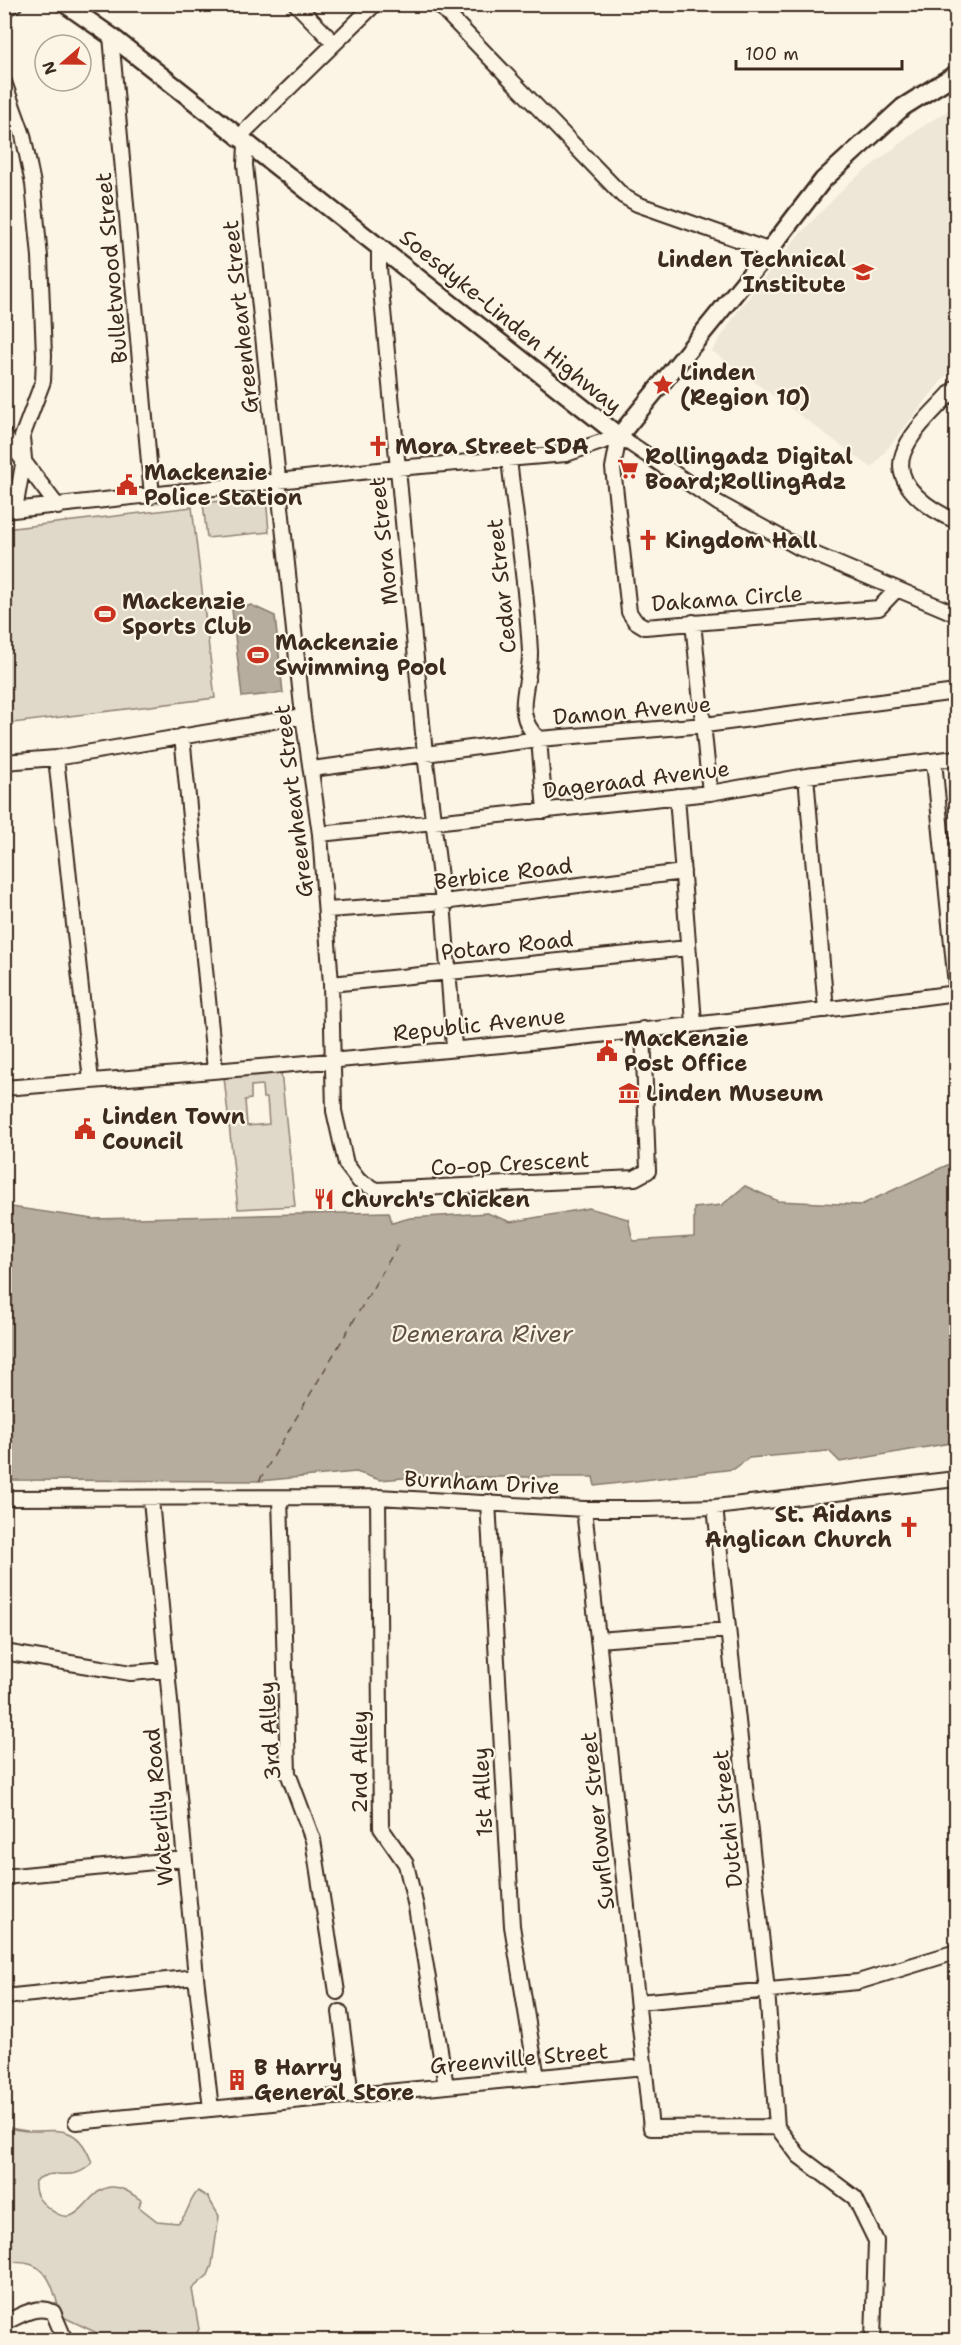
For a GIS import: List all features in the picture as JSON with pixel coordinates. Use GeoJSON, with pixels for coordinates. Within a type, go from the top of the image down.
{"type":"FeatureCollection","features":[{"type":"Feature","properties":{"kind":"main road","name":"Soesdyke-Linden Highway"},"geometry":{"type":"LineString","coordinates":[[65,4],[111,36],[619,436],[823,180],[903,107],[957,74]]}},
{"type":"Feature","properties":{"kind":"street"},"geometry":{"type":"LineString","coordinates":[[4,9],[15,4]]}},
{"type":"Feature","properties":{"kind":"street"},"geometry":{"type":"LineString","coordinates":[[296,4],[334,43]]}},
{"type":"Feature","properties":{"kind":"street"},"geometry":{"type":"LineString","coordinates":[[242,141],[334,43],[375,4]]}},
{"type":"Feature","properties":{"kind":"street"},"geometry":{"type":"LineString","coordinates":[[438,4],[623,196],[637,204],[768,249]]}},
{"type":"Feature","properties":{"kind":"street","name":"Bulletwood Street"},"geometry":{"type":"LineString","coordinates":[[111,36],[152,496]]}},
{"type":"Feature","properties":{"kind":"street"},"geometry":{"type":"LineString","coordinates":[[4,82],[23,135],[33,184],[40,257],[43,381],[22,437],[24,459],[10,510],[58,507],[397,468],[566,454],[619,436],[718,503],[800,548],[957,614]]}},
{"type":"Feature","properties":{"kind":"street","name":"Greenheart Street"},"geometry":{"type":"LineString","coordinates":[[242,141],[303,716],[320,834],[327,910],[333,1060]]}},
{"type":"Feature","properties":{"kind":"street","name":"Mora Street"},"geometry":{"type":"LineString","coordinates":[[379,245],[397,468],[449,972],[454,1047]]}},
{"type":"Feature","properties":{"kind":"street"},"geometry":{"type":"LineString","coordinates":[[954,516],[920,501],[902,473],[902,456],[911,439],[955,388]]}},
{"type":"Feature","properties":{"kind":"street"},"geometry":{"type":"LineString","coordinates":[[4,435],[58,507]]}},
{"type":"Feature","properties":{"kind":"street","name":"Dakama Circle"},"geometry":{"type":"LineString","coordinates":[[619,436],[613,468],[629,612],[635,621],[645,627],[656,628],[693,622],[879,608],[896,590]]}},
{"type":"Feature","properties":{"kind":"street","name":"Cedar Street"},"geometry":{"type":"LineString","coordinates":[[509,459],[530,654],[523,716],[528,729],[539,739],[545,811]]}},
{"type":"Feature","properties":{"kind":"street"},"geometry":{"type":"LineString","coordinates":[[693,622],[710,793]]}},
{"type":"Feature","properties":{"kind":"street","name":"Damon Avenue"},"geometry":{"type":"LineString","coordinates":[[312,770],[539,739],[705,725],[957,692]]}},
{"type":"Feature","properties":{"kind":"street"},"geometry":{"type":"LineString","coordinates":[[4,762],[56,758],[303,716]]}},
{"type":"Feature","properties":{"kind":"street"},"geometry":{"type":"LineString","coordinates":[[182,736],[215,1070]]}},
{"type":"Feature","properties":{"kind":"street"},"geometry":{"type":"LineString","coordinates":[[56,758],[91,1081]]}},
{"type":"Feature","properties":{"kind":"street","name":"Dageraad Avenue"},"geometry":{"type":"LineString","coordinates":[[320,834],[433,824],[710,793],[806,776],[957,758]]}},
{"type":"Feature","properties":{"kind":"street"},"geometry":{"type":"LineString","coordinates":[[934,761],[957,985]]}},
{"type":"Feature","properties":{"kind":"street"},"geometry":{"type":"LineString","coordinates":[[806,776],[826,1010]]}},
{"type":"Feature","properties":{"kind":"street"},"geometry":{"type":"LineString","coordinates":[[677,796],[694,1023]]}},
{"type":"Feature","properties":{"kind":"street","name":"Berbice Road"},"geometry":{"type":"LineString","coordinates":[[327,910],[442,902],[683,872]]}},
{"type":"Feature","properties":{"kind":"street","name":"Potaro Road"},"geometry":{"type":"LineString","coordinates":[[331,984],[688,948]]}},
{"type":"Feature","properties":{"kind":"street","name":"Republic Avenue"},"geometry":{"type":"LineString","coordinates":[[4,1088],[333,1060],[826,1010],[957,993]]}},
{"type":"Feature","properties":{"kind":"street","name":"Co-op Crescent"},"geometry":{"type":"LineString","coordinates":[[333,1060],[334,1111],[346,1164],[359,1181],[378,1190],[635,1178],[648,1171],[643,1029]]}},
{"type":"Feature","properties":{"kind":"street","name":"Burnham Drive"},"geometry":{"type":"LineString","coordinates":[[4,1498],[151,1500],[378,1497],[584,1509],[715,1507],[957,1479]]}},
{"type":"Feature","properties":{"kind":"street","name":"2nd Alley"},"geometry":{"type":"LineString","coordinates":[[378,1497],[381,1828],[406,1864],[416,1907],[446,2086]]}},
{"type":"Feature","properties":{"kind":"street","name":"3rd Alley"},"geometry":{"type":"LineString","coordinates":[[280,1498],[288,1773],[313,1840],[337,1992]]}},
{"type":"Feature","properties":{"kind":"street","name":"Waterlily Road"},"geometry":{"type":"LineString","coordinates":[[151,1500],[184,1859],[211,2109]]}},
{"type":"Feature","properties":{"kind":"street","name":"1st Alley"},"geometry":{"type":"LineString","coordinates":[[488,1502],[511,1905],[537,2078]]}},
{"type":"Feature","properties":{"kind":"street","name":"Dutchi Street"},"geometry":{"type":"LineString","coordinates":[[715,1507],[767,1990],[777,2127]]}},
{"type":"Feature","properties":{"kind":"street","name":"Sunflower Street"},"geometry":{"type":"LineString","coordinates":[[584,1509],[651,2128],[777,2127]]}},
{"type":"Feature","properties":{"kind":"street"},"geometry":{"type":"LineString","coordinates":[[598,1640],[728,1630]]}},
{"type":"Feature","properties":{"kind":"street"},"geometry":{"type":"LineString","coordinates":[[4,1652],[131,1673],[166,1670]]}},
{"type":"Feature","properties":{"kind":"street"},"geometry":{"type":"LineString","coordinates":[[4,1878],[184,1859]]}},
{"type":"Feature","properties":{"kind":"street"},"geometry":{"type":"LineString","coordinates":[[638,2002],[858,1982],[957,1952]]}},
{"type":"Feature","properties":{"kind":"street"},"geometry":{"type":"LineString","coordinates":[[4,1997],[196,1977]]}},
{"type":"Feature","properties":{"kind":"street"},"geometry":{"type":"LineString","coordinates":[[340,2012],[351,2095]]}},
{"type":"Feature","properties":{"kind":"street","name":"Greenville Street"},"geometry":{"type":"LineString","coordinates":[[76,2122],[644,2067]]}},
{"type":"Feature","properties":{"kind":"street"},"geometry":{"type":"LineString","coordinates":[[777,2127],[799,2156],[855,2198],[876,2241],[873,2340]]}},
{"type":"Feature","properties":{"kind":"street"},"geometry":{"type":"LineString","coordinates":[[4,2323],[35,2309],[45,2308],[53,2312],[65,2340]]}},
{"type":"Feature","properties":{"kind":"shaded area","name":"Linden Technical Institute"},"geometry":{"type":"Polygon","coordinates":[[[956,105],[956,363],[872,468],[712,351],[740,308],[798,236],[849,183],[919,129],[956,105]]]}},
{"type":"Feature","properties":{"kind":"shaded area"},"geometry":{"type":"Polygon","coordinates":[[[266,496],[269,532],[207,538],[203,503],[266,496]]]}},
{"type":"Feature","properties":{"kind":"shaded area","name":"Mackenzie Sports Club"},"geometry":{"type":"Polygon","coordinates":[[[192,507],[215,698],[5,724],[5,529],[192,507]]]}},
{"type":"Feature","properties":{"kind":"shaded area"},"geometry":{"type":"Polygon","coordinates":[[[281,1072],[295,1206],[238,1209],[224,1077],[281,1072]],[[262,1085],[251,1086],[251,1099],[245,1100],[247,1126],[269,1124],[267,1098],[263,1098],[262,1085]]]}},
{"type":"Feature","properties":{"kind":"shaded area"},"geometry":{"type":"Polygon","coordinates":[[[4,2126],[19,2130],[67,2132],[76,2137],[84,2147],[92,2163],[84,2169],[77,2173],[49,2175],[35,2181],[38,2197],[57,2214],[66,2216],[74,2214],[94,2195],[102,2190],[115,2187],[141,2200],[139,2207],[157,2221],[178,2223],[198,2191],[208,2197],[219,2216],[212,2265],[208,2275],[192,2289],[199,2329],[193,2340],[98,2340],[97,2333],[61,2316],[50,2283],[39,2268],[19,2262],[5,2263],[4,2126]]]}},
{"type":"Feature","properties":{"kind":"water","name":"Mackenzie Swimming Pool"},"geometry":{"type":"Polygon","coordinates":[[[251,605],[275,616],[283,693],[242,697],[232,610],[251,605]]]}},
{"type":"Feature","properties":{"kind":"water","name":"Demerara River"},"geometry":{"type":"Polygon","coordinates":[[[956,1161],[956,1442],[840,1462],[829,1451],[749,1458],[734,1469],[595,1486],[593,1477],[464,1477],[457,1483],[427,1476],[380,1480],[356,1472],[259,1481],[5,1480],[5,1206],[93,1219],[389,1212],[392,1223],[410,1218],[487,1213],[511,1222],[589,1208],[628,1219],[633,1241],[694,1237],[694,1208],[722,1205],[745,1186],[778,1201],[861,1205],[956,1161]]]}},
{"type":"Feature","properties":{"kind":"ferry route"},"geometry":{"type":"LineString","coordinates":[[259,1481],[400,1242]]}},
{"type":"Feature","properties":{"kind":"place","name":"Linden Technical Institute"},"geometry":{"type":"Point","coordinates":[863,272]}},
{"type":"Feature","properties":{"kind":"place","name":"Linden (Region 10)"},"geometry":{"type":"Point","coordinates":[663,385]}},
{"type":"Feature","properties":{"kind":"place","name":"Mora Street SDA"},"geometry":{"type":"Point","coordinates":[378,446]}},
{"type":"Feature","properties":{"kind":"place","name":"Rollingadz Digital Board;RollingAdz"},"geometry":{"type":"Point","coordinates":[628,469]}},
{"type":"Feature","properties":{"kind":"place","name":"Mackenzie Police Station"},"geometry":{"type":"Point","coordinates":[127,485]}},
{"type":"Feature","properties":{"kind":"place","name":"Kingdom Hall"},"geometry":{"type":"Point","coordinates":[648,540]}},
{"type":"Feature","properties":{"kind":"place","name":"Mackenzie Sports Club"},"geometry":{"type":"Point","coordinates":[105,614]}},
{"type":"Feature","properties":{"kind":"place","name":"Mackenzie Swimming Pool"},"geometry":{"type":"Point","coordinates":[258,655]}},
{"type":"Feature","properties":{"kind":"place","name":"MacKenzie Post Office"},"geometry":{"type":"Point","coordinates":[607,1051]}},
{"type":"Feature","properties":{"kind":"place","name":"Linden Museum"},"geometry":{"type":"Point","coordinates":[629,1093]}},
{"type":"Feature","properties":{"kind":"place","name":"Linden Town Council"},"geometry":{"type":"Point","coordinates":[85,1129]}},
{"type":"Feature","properties":{"kind":"place","name":"Church's Chicken"},"geometry":{"type":"Point","coordinates":[324,1199]}},
{"type":"Feature","properties":{"kind":"place","name":"St. Aidans Anglican Church"},"geometry":{"type":"Point","coordinates":[909,1527]}},
{"type":"Feature","properties":{"kind":"place","name":"B Harry General Store"},"geometry":{"type":"Point","coordinates":[237,2080]}}]}
